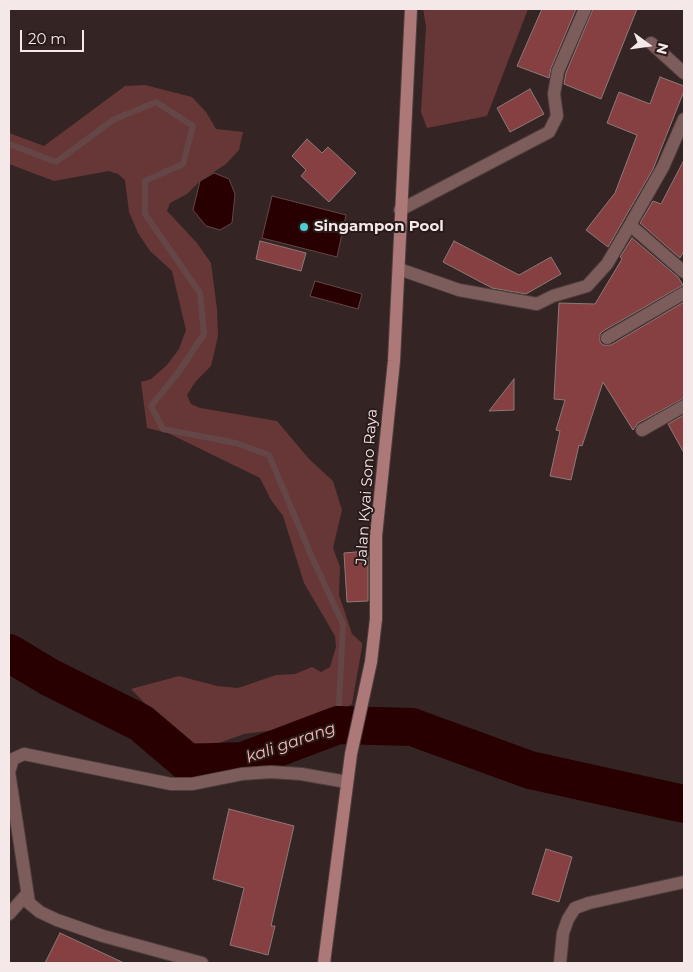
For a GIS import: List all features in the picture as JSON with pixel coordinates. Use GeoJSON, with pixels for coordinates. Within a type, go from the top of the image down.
{"type":"FeatureCollection","features":[{"type":"Feature","properties":{"kind":"street","name":"Jalan Kyai Sono Raya"},"geometry":{"type":"LineString","coordinates":[[324,963],[347,782],[366,685],[376,619],[376,536],[394,361],[411,9]]}},
{"type":"Feature","properties":{"kind":"street"},"geometry":{"type":"LineString","coordinates":[[400,210],[549,132],[557,116],[555,88],[558,71],[585,9]]}},
{"type":"Feature","properties":{"kind":"street"},"geometry":{"type":"LineString","coordinates":[[651,43],[684,73]]}},
{"type":"Feature","properties":{"kind":"street"},"geometry":{"type":"LineString","coordinates":[[399,269],[459,290],[537,304],[553,296],[587,286],[607,264],[663,167],[684,119]]}},
{"type":"Feature","properties":{"kind":"street"},"geometry":{"type":"LineString","coordinates":[[630,224],[684,272]]}},
{"type":"Feature","properties":{"kind":"street"},"geometry":{"type":"LineString","coordinates":[[607,338],[684,292]]}},
{"type":"Feature","properties":{"kind":"street"},"geometry":{"type":"LineString","coordinates":[[642,430],[684,406]]}},
{"type":"Feature","properties":{"kind":"street"},"geometry":{"type":"LineString","coordinates":[[202,963],[102,936],[57,920],[40,912],[29,903],[26,895],[9,772],[13,759],[18,755],[24,754],[76,763],[151,782],[171,784],[192,784],[242,774],[271,772],[301,774],[347,782]]}},
{"type":"Feature","properties":{"kind":"street"},"geometry":{"type":"LineString","coordinates":[[560,963],[564,933],[568,919],[575,908],[589,902],[684,882]]}},
{"type":"Feature","properties":{"kind":"street"},"geometry":{"type":"LineString","coordinates":[[9,914],[26,895]]}},
{"type":"Feature","properties":{"kind":"shaded area"},"geometry":{"type":"Polygon","coordinates":[[[423,9],[528,9],[487,116],[427,128],[421,112],[426,26],[423,9]]]}},
{"type":"Feature","properties":{"kind":"shaded area"},"geometry":{"type":"Polygon","coordinates":[[[145,85],[192,97],[206,112],[216,129],[243,132],[239,150],[226,164],[200,181],[187,194],[170,203],[167,211],[197,243],[211,263],[217,309],[218,336],[211,366],[196,381],[187,395],[191,404],[200,408],[277,421],[309,459],[333,481],[342,510],[333,548],[340,567],[339,595],[352,634],[362,643],[352,704],[321,724],[244,734],[216,744],[182,741],[131,689],[179,676],[217,686],[238,688],[276,675],[295,674],[312,667],[321,672],[330,667],[336,647],[335,636],[304,583],[283,516],[271,500],[260,478],[168,433],[147,428],[141,382],[151,379],[167,365],[179,349],[186,330],[172,271],[150,251],[138,233],[129,212],[125,180],[118,174],[109,171],[54,181],[9,164],[9,133],[44,146],[125,86],[145,85]]]}},
{"type":"Feature","properties":{"kind":"shaded area"},"geometry":{"type":"Polygon","coordinates":[[[214,173],[229,179],[235,194],[232,223],[220,230],[206,226],[193,210],[200,181],[214,173]]]}},
{"type":"Feature","properties":{"kind":"shaded area","name":"Singampon Pool"},"geometry":{"type":"Polygon","coordinates":[[[272,196],[346,215],[337,257],[262,238],[272,196]]]}},
{"type":"Feature","properties":{"kind":"shaded area","name":"Singampon Pool"},"geometry":{"type":"Polygon","coordinates":[[[315,281],[362,294],[358,309],[310,296],[315,281]]]}},
{"type":"Feature","properties":{"kind":"building"},"geometry":{"type":"Polygon","coordinates":[[[542,9],[576,9],[551,68],[549,78],[517,66],[542,9]]]}},
{"type":"Feature","properties":{"kind":"building"},"geometry":{"type":"Polygon","coordinates":[[[593,9],[637,9],[601,99],[564,84],[566,73],[593,9]]]}},
{"type":"Feature","properties":{"kind":"building"},"geometry":{"type":"Polygon","coordinates":[[[660,77],[684,86],[684,91],[653,169],[608,247],[586,230],[615,193],[637,135],[607,123],[619,92],[650,104],[660,77]]]}},
{"type":"Feature","properties":{"kind":"building"},"geometry":{"type":"Polygon","coordinates":[[[530,89],[544,114],[510,132],[497,108],[530,89]]]}},
{"type":"Feature","properties":{"kind":"building"},"geometry":{"type":"Polygon","coordinates":[[[307,139],[322,153],[328,147],[356,173],[329,202],[301,176],[306,170],[292,156],[307,139]]]}},
{"type":"Feature","properties":{"kind":"building"},"geometry":{"type":"Polygon","coordinates":[[[684,160],[684,251],[680,258],[640,223],[653,201],[661,204],[684,160]]]}},
{"type":"Feature","properties":{"kind":"building"},"geometry":{"type":"Polygon","coordinates":[[[632,238],[678,277],[683,285],[603,331],[600,334],[600,342],[603,345],[611,345],[684,302],[684,398],[638,423],[633,430],[603,382],[582,446],[579,445],[571,480],[550,476],[560,431],[556,430],[565,400],[554,399],[559,303],[595,304],[622,259],[620,257],[632,238]]]}},
{"type":"Feature","properties":{"kind":"building"},"geometry":{"type":"Polygon","coordinates":[[[260,241],[306,253],[301,271],[256,259],[260,241]]]}},
{"type":"Feature","properties":{"kind":"building"},"geometry":{"type":"Polygon","coordinates":[[[454,241],[519,275],[551,257],[561,274],[526,294],[492,288],[443,262],[454,241]]]}},
{"type":"Feature","properties":{"kind":"building"},"geometry":{"type":"Polygon","coordinates":[[[514,379],[514,410],[489,411],[514,379]]]}},
{"type":"Feature","properties":{"kind":"building"},"geometry":{"type":"Polygon","coordinates":[[[684,415],[684,453],[668,424],[684,415]]]}},
{"type":"Feature","properties":{"kind":"building"},"geometry":{"type":"Polygon","coordinates":[[[368,551],[368,601],[347,602],[344,553],[368,551]]]}},
{"type":"Feature","properties":{"kind":"building"},"geometry":{"type":"Polygon","coordinates":[[[229,809],[294,826],[271,926],[275,926],[268,955],[230,945],[244,888],[213,879],[229,809]]]}},
{"type":"Feature","properties":{"kind":"building"},"geometry":{"type":"Polygon","coordinates":[[[546,849],[572,857],[559,902],[532,894],[546,849]]]}},
{"type":"Feature","properties":{"kind":"building"},"geometry":{"type":"Polygon","coordinates":[[[60,933],[124,963],[45,963],[60,933]]]}},
{"type":"Feature","properties":{"kind":"waterway"},"geometry":{"type":"LineString","coordinates":[[9,144],[56,162],[113,120],[156,102],[193,126],[183,164],[145,181],[145,214],[200,293],[204,334],[178,373],[151,406],[163,429],[236,443],[269,455],[311,555],[343,624],[338,725]]}},
{"type":"Feature","properties":{"kind":"waterway","name":"kali garang"},"geometry":{"type":"LineString","coordinates":[[9,653],[49,677],[141,723],[188,763],[243,761],[338,725],[412,727],[530,770],[684,804]]}},
{"type":"Feature","properties":{"kind":"place","name":"Singampon Pool"},"geometry":{"type":"Point","coordinates":[304,227]}}]}
